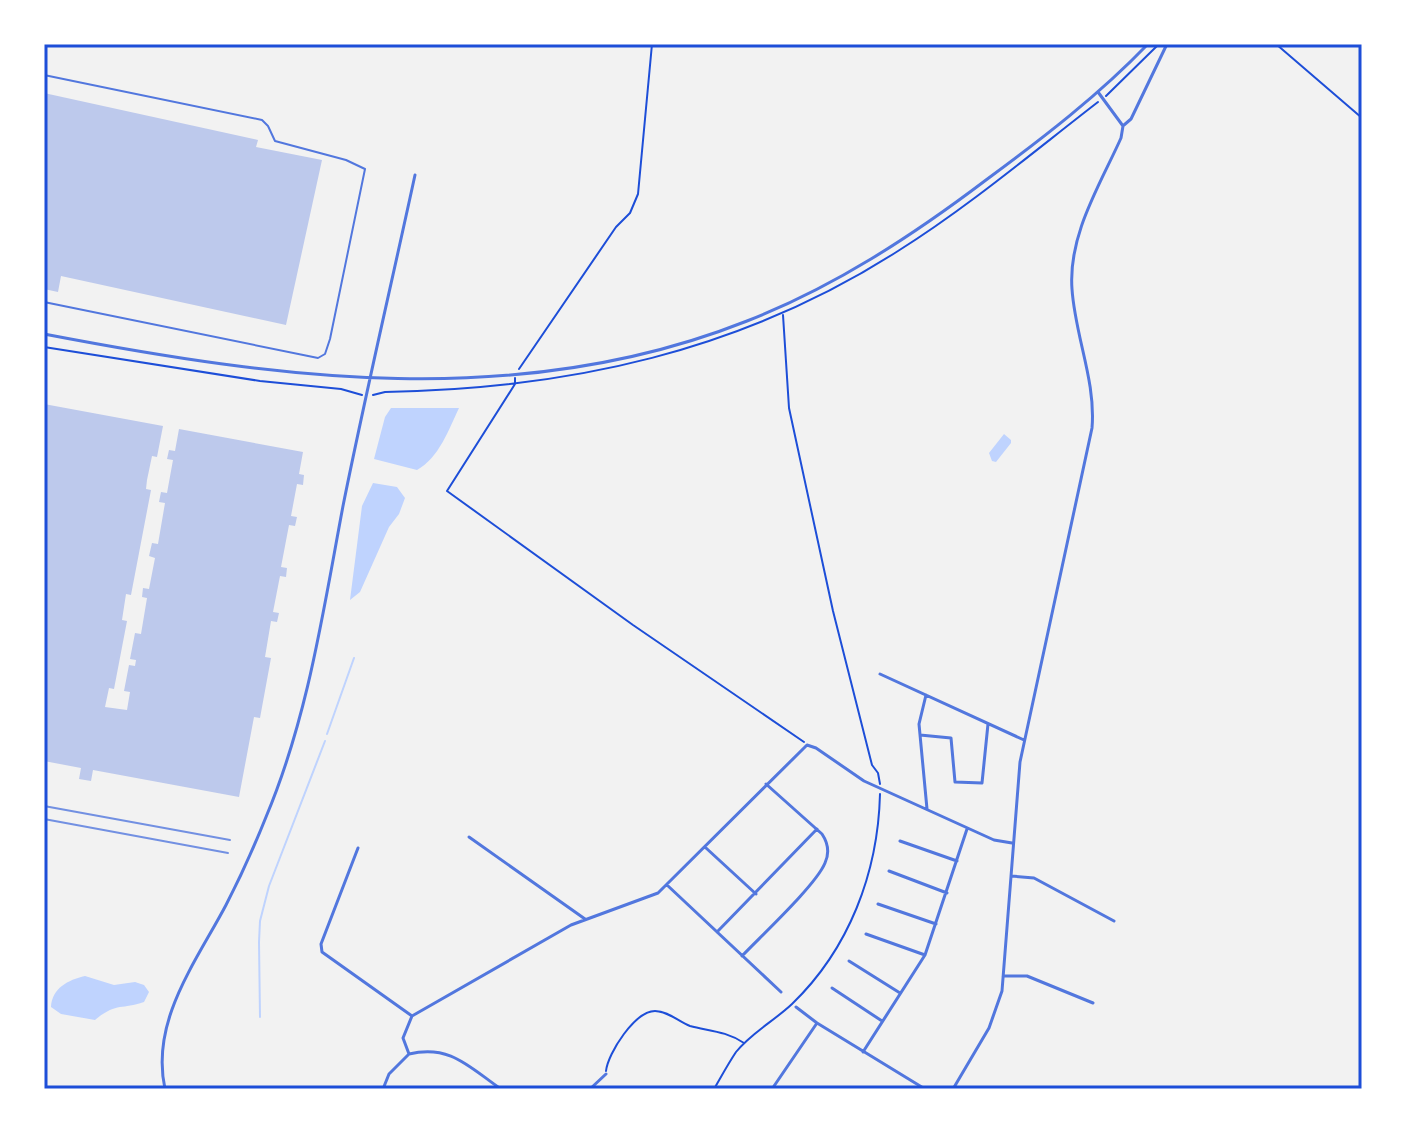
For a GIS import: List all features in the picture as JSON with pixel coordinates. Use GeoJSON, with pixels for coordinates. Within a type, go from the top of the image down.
{"type":"FeatureCollection","features":[{"type":"Feature","properties":{"kind":"street"},"geometry":{"type":"LineString","coordinates":[[44,334],[258,369],[371,379],[515,376],[596,364],[675,346],[747,321],[806,295],[922,227],[1019,156],[1098,92],[1148,44]]}},
{"type":"Feature","properties":{"kind":"street"},"geometry":{"type":"LineString","coordinates":[[953,1089],[995,1016],[1002,991],[1012,843],[1024,740],[1092,428],[1094,408],[1072,289],[1072,259],[1077,239],[1121,138],[1123,126],[1131,119],[1167,44]]}},
{"type":"Feature","properties":{"kind":"street"},"geometry":{"type":"LineString","coordinates":[[1098,92],[1123,126]]}},
{"type":"Feature","properties":{"kind":"street"},"geometry":{"type":"LineString","coordinates":[[165,1089],[161,1059],[168,1019],[253,848],[283,774],[299,721],[320,640],[343,507],[415,175]]}},
{"type":"Feature","properties":{"kind":"street"},"geometry":{"type":"LineString","coordinates":[[880,674],[1024,740]]}},
{"type":"Feature","properties":{"kind":"street"},"geometry":{"type":"LineString","coordinates":[[926,695],[920,714],[920,735],[927,810]]}},
{"type":"Feature","properties":{"kind":"street"},"geometry":{"type":"LineString","coordinates":[[920,735],[951,738],[955,782],[982,783],[988,724]]}},
{"type":"Feature","properties":{"kind":"street"},"geometry":{"type":"LineString","coordinates":[[409,1054],[403,1038],[412,1016],[585,919],[658,893],[807,745],[864,781],[994,840],[1012,843]]}},
{"type":"Feature","properties":{"kind":"street"},"geometry":{"type":"LineString","coordinates":[[742,956],[822,870],[828,854],[828,846],[817,829],[766,784]]}},
{"type":"Feature","properties":{"kind":"street"},"geometry":{"type":"LineString","coordinates":[[863,1052],[925,955],[967,828]]}},
{"type":"Feature","properties":{"kind":"street"},"geometry":{"type":"LineString","coordinates":[[717,932],[817,829]]}},
{"type":"Feature","properties":{"kind":"street"},"geometry":{"type":"LineString","coordinates":[[469,837],[585,919]]}},
{"type":"Feature","properties":{"kind":"street"},"geometry":{"type":"LineString","coordinates":[[900,841],[957,861]]}},
{"type":"Feature","properties":{"kind":"street"},"geometry":{"type":"LineString","coordinates":[[706,847],[756,894]]}},
{"type":"Feature","properties":{"kind":"street"},"geometry":{"type":"LineString","coordinates":[[358,848],[321,944],[322,952],[412,1016]]}},
{"type":"Feature","properties":{"kind":"street"},"geometry":{"type":"LineString","coordinates":[[889,871],[947,893]]}},
{"type":"Feature","properties":{"kind":"street"},"geometry":{"type":"LineString","coordinates":[[1011,876],[1034,878],[1114,921]]}},
{"type":"Feature","properties":{"kind":"street"},"geometry":{"type":"LineString","coordinates":[[667,885],[781,992]]}},
{"type":"Feature","properties":{"kind":"street"},"geometry":{"type":"LineString","coordinates":[[878,904],[936,924]]}},
{"type":"Feature","properties":{"kind":"street"},"geometry":{"type":"LineString","coordinates":[[866,934],[925,955]]}},
{"type":"Feature","properties":{"kind":"street"},"geometry":{"type":"LineString","coordinates":[[849,961],[900,993]]}},
{"type":"Feature","properties":{"kind":"street"},"geometry":{"type":"LineString","coordinates":[[1003,976],[1027,976],[1093,1003]]}},
{"type":"Feature","properties":{"kind":"street"},"geometry":{"type":"LineString","coordinates":[[832,988],[882,1021]]}},
{"type":"Feature","properties":{"kind":"street"},"geometry":{"type":"LineString","coordinates":[[794,1005],[817,1023],[925,1089]]}},
{"type":"Feature","properties":{"kind":"street"},"geometry":{"type":"LineString","coordinates":[[772,1089],[817,1023]]}},
{"type":"Feature","properties":{"kind":"street"},"geometry":{"type":"LineString","coordinates":[[383,1089],[389,1074],[409,1054],[433,1050],[449,1054],[501,1089]]}},
{"type":"Feature","properties":{"kind":"street"},"geometry":{"type":"LineString","coordinates":[[590,1089],[606,1074]]}},
{"type":"Feature","properties":{"kind":"lane"},"geometry":{"type":"LineString","coordinates":[[44,75],[262,120],[275,141],[346,160],[365,169],[330,339],[325,354],[318,358],[44,302]]}},
{"type":"Feature","properties":{"kind":"path"},"geometry":{"type":"LineString","coordinates":[[652,44],[638,194],[630,213],[616,227],[515,376],[515,384],[447,491],[807,745]]}},
{"type":"Feature","properties":{"kind":"path"},"geometry":{"type":"LineString","coordinates":[[1276,44],[1362,118]]}},
{"type":"Feature","properties":{"kind":"path"},"geometry":{"type":"LineString","coordinates":[[714,1089],[745,1043],[794,1005],[844,936],[873,861],[879,822],[880,778],[872,765],[833,611],[789,408],[789,364],[783,313]]}},
{"type":"Feature","properties":{"kind":"path"},"geometry":{"type":"LineString","coordinates":[[44,347],[244,379],[341,389],[356,395],[515,384]]}},
{"type":"Feature","properties":{"kind":"path"},"geometry":{"type":"LineString","coordinates":[[781,992],[794,1005]]}},
{"type":"Feature","properties":{"kind":"path"},"geometry":{"type":"LineString","coordinates":[[606,1074],[607,1061],[631,1026],[642,1015],[652,1011],[663,1012],[693,1027],[718,1030],[745,1043]]}},
{"type":"Feature","properties":{"kind":"water"},"geometry":{"type":"Polygon","coordinates":[[[391,408],[459,408],[437,451],[417,470],[374,459],[385,417],[391,408]]]}},
{"type":"Feature","properties":{"kind":"water"},"geometry":{"type":"Polygon","coordinates":[[[1004,434],[1011,443],[996,462],[992,461],[989,453],[1004,434]]]}},
{"type":"Feature","properties":{"kind":"water"},"geometry":{"type":"Polygon","coordinates":[[[373,483],[397,487],[405,498],[360,592],[350,600],[362,506],[373,483]]]}},
{"type":"Feature","properties":{"kind":"water"},"geometry":{"type":"Polygon","coordinates":[[[85,976],[114,985],[135,982],[144,985],[149,992],[144,1002],[114,1009],[95,1020],[61,1014],[51,1007],[54,995],[62,986],[85,976]]]}},
{"type":"Feature","properties":{"kind":"building"},"geometry":{"type":"Polygon","coordinates":[[[44,93],[258,140],[256,147],[322,160],[286,325],[61,276],[58,292],[44,289],[44,93]]]}},
{"type":"Feature","properties":{"kind":"building"},"geometry":{"type":"Polygon","coordinates":[[[44,404],[163,426],[157,457],[152,456],[147,480],[146,489],[151,490],[131,595],[126,594],[122,620],[127,621],[114,689],[109,688],[105,707],[127,710],[130,692],[124,691],[129,665],[135,666],[136,660],[130,659],[135,633],[141,634],[147,598],[142,597],[143,588],[149,589],[155,558],[149,556],[152,543],[158,544],[165,503],[159,502],[161,492],[167,493],[173,460],[167,459],[169,450],[175,451],[179,429],[303,452],[299,474],[304,475],[303,485],[297,484],[291,516],[297,517],[295,526],[289,525],[281,567],[287,568],[286,577],[280,576],[273,612],[279,613],[277,622],[271,621],[265,657],[271,658],[260,718],[254,717],[239,797],[93,770],[91,781],[79,779],[81,768],[44,761],[44,404]]]}},
{"type":"Feature","properties":{"kind":"waterway"},"geometry":{"type":"LineString","coordinates":[[327,734],[354,658]]}},
{"type":"Feature","properties":{"kind":"waterway"},"geometry":{"type":"LineString","coordinates":[[260,1017],[260,921],[269,886],[325,741]]}},
{"type":"Feature","properties":{"kind":"railway"},"geometry":{"type":"LineString","coordinates":[[44,806],[230,840]]}},
{"type":"Feature","properties":{"kind":"railway"},"geometry":{"type":"LineString","coordinates":[[44,819],[228,853]]}}]}
